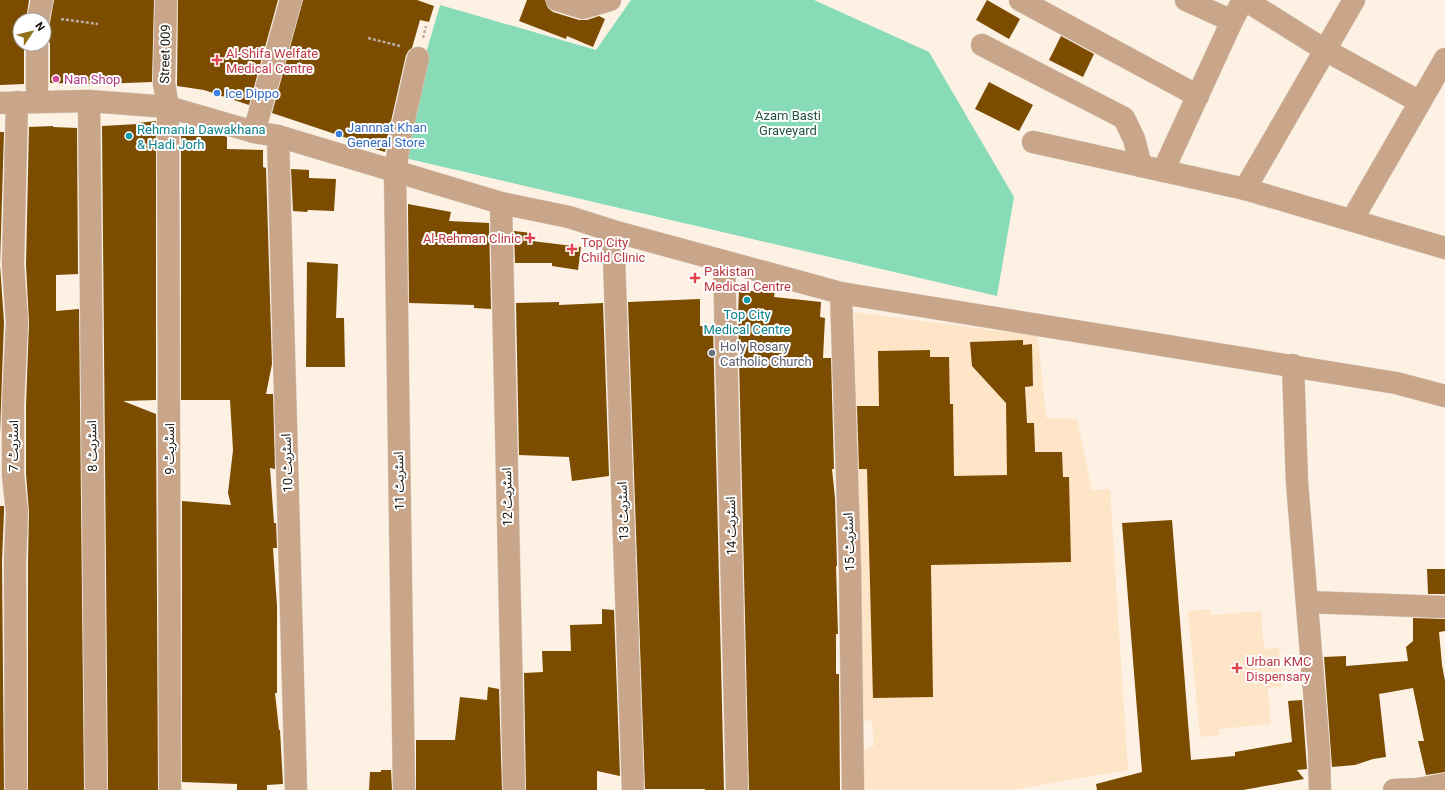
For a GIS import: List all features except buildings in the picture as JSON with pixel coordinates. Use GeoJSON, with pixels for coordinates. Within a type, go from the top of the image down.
{"type":"FeatureCollection","features":[{"type":"Feature","properties":{"kind":"street","name":"Street 009"},"geometry":{"type":"LineString","coordinates":[[166,0],[164,83],[168,107]]}},
{"type":"Feature","properties":{"kind":"street"},"geometry":{"type":"LineString","coordinates":[[254,132],[291,0]]}},
{"type":"Feature","properties":{"kind":"street"},"geometry":{"type":"LineString","coordinates":[[557,0],[583,8],[610,0]]}},
{"type":"Feature","properties":{"kind":"street"},"geometry":{"type":"LineString","coordinates":[[1020,0],[1198,96]]}},
{"type":"Feature","properties":{"kind":"street"},"geometry":{"type":"LineString","coordinates":[[1186,0],[1232,20]]}},
{"type":"Feature","properties":{"kind":"street"},"geometry":{"type":"LineString","coordinates":[[1164,171],[1232,20],[1244,0],[1325,50],[1420,102]]}},
{"type":"Feature","properties":{"kind":"street"},"geometry":{"type":"LineString","coordinates":[[1245,189],[1354,0]]}},
{"type":"Feature","properties":{"kind":"street"},"geometry":{"type":"LineString","coordinates":[[982,45],[1124,118],[1134,139],[1141,166]]}},
{"type":"Feature","properties":{"kind":"street","name":"اسٹریٹ 7"},"geometry":{"type":"LineString","coordinates":[[16,790],[15,561],[17,512],[13,475],[13,444],[17,322],[13,265],[18,102],[34,52]]}},
{"type":"Feature","properties":{"kind":"street","name":"اسٹریٹ 11"},"geometry":{"type":"LineString","coordinates":[[404,790],[395,172],[411,53]]}},
{"type":"Feature","properties":{"kind":"street"},"geometry":{"type":"LineString","coordinates":[[1352,220],[1445,59]]}},
{"type":"Feature","properties":{"kind":"street"},"geometry":{"type":"LineString","coordinates":[[18,102],[88,101],[168,107],[254,132],[278,136],[501,203],[569,217],[613,231],[841,293],[1293,365],[1396,383],[1445,396]]}},
{"type":"Feature","properties":{"kind":"street","name":"اسٹریٹ 8"},"geometry":{"type":"LineString","coordinates":[[88,101],[96,790]]}},
{"type":"Feature","properties":{"kind":"street","name":"اسٹریٹ 9"},"geometry":{"type":"LineString","coordinates":[[168,107],[170,790]]}},
{"type":"Feature","properties":{"kind":"street","name":"اسٹریٹ 10"},"geometry":{"type":"LineString","coordinates":[[278,136],[296,790]]}},
{"type":"Feature","properties":{"kind":"street"},"geometry":{"type":"LineString","coordinates":[[1033,142],[1245,189],[1445,248]]}},
{"type":"Feature","properties":{"kind":"street","name":"اسٹریٹ 12"},"geometry":{"type":"LineString","coordinates":[[501,203],[514,790]]}},
{"type":"Feature","properties":{"kind":"street","name":"اسٹریٹ 13"},"geometry":{"type":"LineString","coordinates":[[613,231],[633,790]]}},
{"type":"Feature","properties":{"kind":"street","name":"اسٹریٹ 14"},"geometry":{"type":"LineString","coordinates":[[724,262],[737,790]]}},
{"type":"Feature","properties":{"kind":"street","name":"اسٹریٹ 15"},"geometry":{"type":"LineString","coordinates":[[841,293],[850,568],[853,790]]}},
{"type":"Feature","properties":{"kind":"street"},"geometry":{"type":"LineString","coordinates":[[1293,365],[1297,482],[1319,752],[1320,790]]}},
{"type":"Feature","properties":{"kind":"street"},"geometry":{"type":"LineString","coordinates":[[1307,602],[1445,607]]}},
{"type":"Feature","properties":{"kind":"street"},"geometry":{"type":"LineString","coordinates":[[1394,790],[1418,790],[1445,784]]}},
{"type":"Feature","properties":{"kind":"path"},"geometry":{"type":"LineString","coordinates":[[52,15],[98,24]]}},
{"type":"Feature","properties":{"kind":"path"},"geometry":{"type":"LineString","coordinates":[[368,38],[411,53]]}},
{"type":"Feature","properties":{"kind":"shaded area"},"geometry":{"type":"Polygon","coordinates":[[[854,312],[1038,336],[1046,418],[1077,419],[1092,490],[1110,489],[1128,770],[1011,790],[863,790],[862,751],[874,746],[872,721],[860,720],[859,570],[854,312]]]}},
{"type":"Feature","properties":{"kind":"shaded area","name":"Urban KMC Dispensary"},"geometry":{"type":"Polygon","coordinates":[[[1210,609],[1211,615],[1261,611],[1264,649],[1279,648],[1282,687],[1268,688],[1271,724],[1219,729],[1219,735],[1200,737],[1188,611],[1210,609]]]}},
{"type":"Feature","properties":{"kind":"green space","name":"Azam Basti Graveyard"},"geometry":{"type":"Polygon","coordinates":[[[631,0],[814,0],[929,52],[1014,197],[997,296],[405,158],[416,88],[440,5],[596,50],[631,0]]]}},
{"type":"Feature","properties":{"kind":"place","name":"Al-Shifa Welfate Medical Centre"},"geometry":{"type":"Point","coordinates":[217,60]}},
{"type":"Feature","properties":{"kind":"place","name":"Nan Shop"},"geometry":{"type":"Point","coordinates":[56,79]}},
{"type":"Feature","properties":{"kind":"place","name":"Ice Dippo"},"geometry":{"type":"Point","coordinates":[217,93]}},
{"type":"Feature","properties":{"kind":"place","name":"Jannnat Khan General Store"},"geometry":{"type":"Point","coordinates":[339,134]}},
{"type":"Feature","properties":{"kind":"place","name":"Rehmania Dawakhana & Hadi Jorh"},"geometry":{"type":"Point","coordinates":[129,136]}},
{"type":"Feature","properties":{"kind":"place","name":"Al-Rehman Clinic"},"geometry":{"type":"Point","coordinates":[530,238]}},
{"type":"Feature","properties":{"kind":"place","name":"Top City Child Clinic"},"geometry":{"type":"Point","coordinates":[572,249]}},
{"type":"Feature","properties":{"kind":"place","name":"Pakistan Medical Centre"},"geometry":{"type":"Point","coordinates":[695,278]}},
{"type":"Feature","properties":{"kind":"place","name":"Top City Medical Centre"},"geometry":{"type":"Point","coordinates":[747,300]}},
{"type":"Feature","properties":{"kind":"place","name":"Holy Rosary Catholic Church"},"geometry":{"type":"Point","coordinates":[712,353]}},
{"type":"Feature","properties":{"kind":"place","name":"Urban KMC Dispensary"},"geometry":{"type":"Point","coordinates":[1237,668]}}]}
